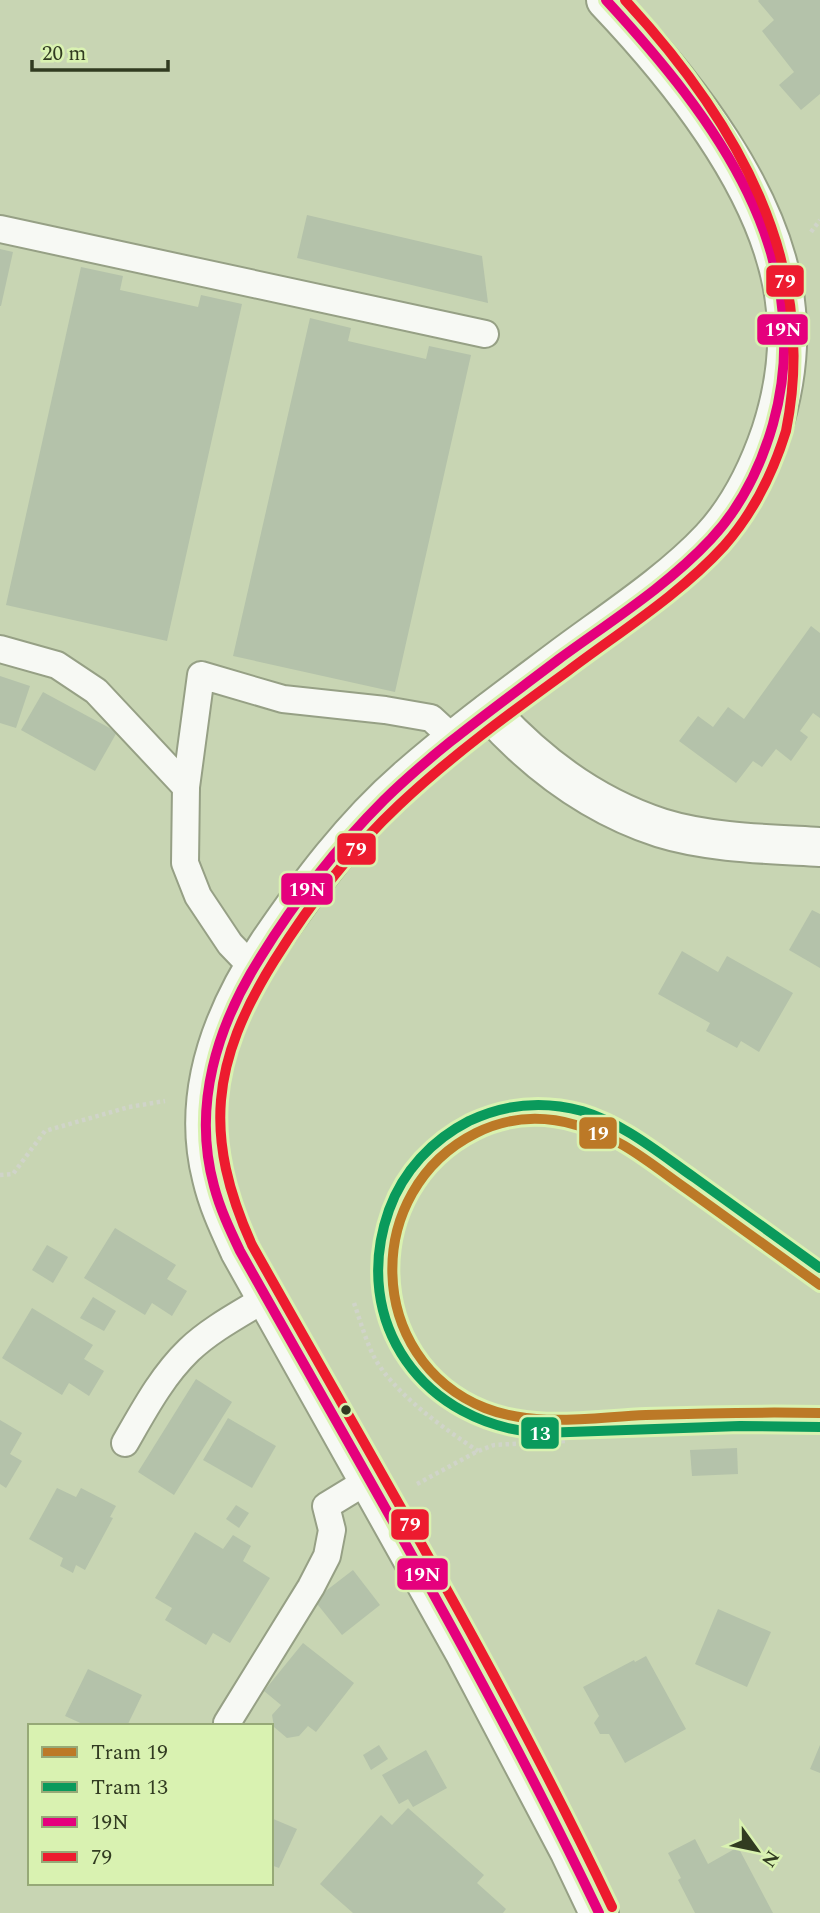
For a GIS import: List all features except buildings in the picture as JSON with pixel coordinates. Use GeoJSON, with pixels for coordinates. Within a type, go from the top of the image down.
{"type":"FeatureCollection","features":[{"type":"Feature","properties":{"kind":"main road"},"geometry":{"type":"LineString","coordinates":[[600,1913],[464,1651],[240,1251],[212,1179],[205,1126],[209,1075],[225,1027],[253,968],[307,891],[361,825],[404,781],[678,569],[712,538],[737,506],[759,463],[777,413],[787,334],[782,284],[765,228],[748,191],[701,112],[638,34],[606,0]]}},
{"type":"Feature","properties":{"kind":"main road"},"geometry":{"type":"LineString","coordinates":[[490,712],[517,742],[552,770],[580,790],[625,814],[662,828],[693,835],[820,847]]}},
{"type":"Feature","properties":{"kind":"lane"},"geometry":{"type":"LineString","coordinates":[[0,229],[485,334]]}},
{"type":"Feature","properties":{"kind":"lane"},"geometry":{"type":"LineString","coordinates":[[0,649],[57,666],[96,691],[186,787]]}},
{"type":"Feature","properties":{"kind":"lane"},"geometry":{"type":"LineString","coordinates":[[253,968],[230,944],[198,896],[185,863],[186,787],[201,676],[283,699],[431,718],[455,740]]}},
{"type":"Feature","properties":{"kind":"lane"},"geometry":{"type":"LineString","coordinates":[[125,1443],[154,1393],[191,1348],[266,1298]]}},
{"type":"Feature","properties":{"kind":"lane"},"geometry":{"type":"LineString","coordinates":[[227,1723],[311,1587],[327,1556],[332,1530],[326,1506],[367,1480]]}},
{"type":"Feature","properties":{"kind":"path"},"geometry":{"type":"LineString","coordinates":[[0,1175],[13,1174],[45,1131],[129,1107],[173,1100]]}},
{"type":"Feature","properties":{"kind":"path"},"geometry":{"type":"LineString","coordinates":[[354,1303],[374,1356],[390,1377],[437,1424],[478,1451]]}},
{"type":"Feature","properties":{"kind":"path"},"geometry":{"type":"LineString","coordinates":[[413,1486],[478,1451],[502,1444],[565,1441]]}},
{"type":"Feature","properties":{"kind":"tram line","name":"13"},"geometry":{"type":"LineString","coordinates":[[820,1268],[627,1131],[582,1111],[538,1105],[510,1107],[483,1115],[443,1137],[431,1147],[402,1182],[395,1196],[379,1252],[379,1291],[389,1328],[406,1361],[431,1389],[462,1411],[499,1426],[541,1433],[740,1426],[820,1427]]}},
{"type":"Feature","properties":{"kind":"tram line","name":"19"},"geometry":{"type":"LineString","coordinates":[[820,1285],[621,1144],[576,1125],[538,1119],[513,1121],[488,1128],[476,1133],[439,1159],[412,1193],[397,1232],[392,1274],[399,1314],[417,1352],[445,1384],[485,1408],[544,1420],[646,1415],[820,1413]]}},
{"type":"Feature","properties":{"kind":"transit line","name":"19N"},"geometry":{"type":"LineString","coordinates":[[599,1913],[558,1828],[470,1662],[240,1251],[214,1186],[206,1126],[213,1068],[232,1011],[273,937],[333,856],[384,800],[425,762],[657,588],[694,556],[722,527],[741,500],[768,440],[784,362],[782,303],[769,247],[748,193],[719,141],[684,92],[606,0]]}},
{"type":"Feature","properties":{"kind":"transit line","name":"79"},"geometry":{"type":"LineString","coordinates":[[612,1907],[571,1822],[483,1656],[252,1245],[236,1206],[226,1169],[221,1134],[221,1100],[226,1067],[237,1033],[253,998],[302,919],[348,859],[381,822],[439,769],[649,612],[707,564],[724,546],[753,506],[781,447],[786,431],[793,369],[791,309],[779,252],[760,197],[733,144],[701,94],[665,46],[625,0]]}}]}
